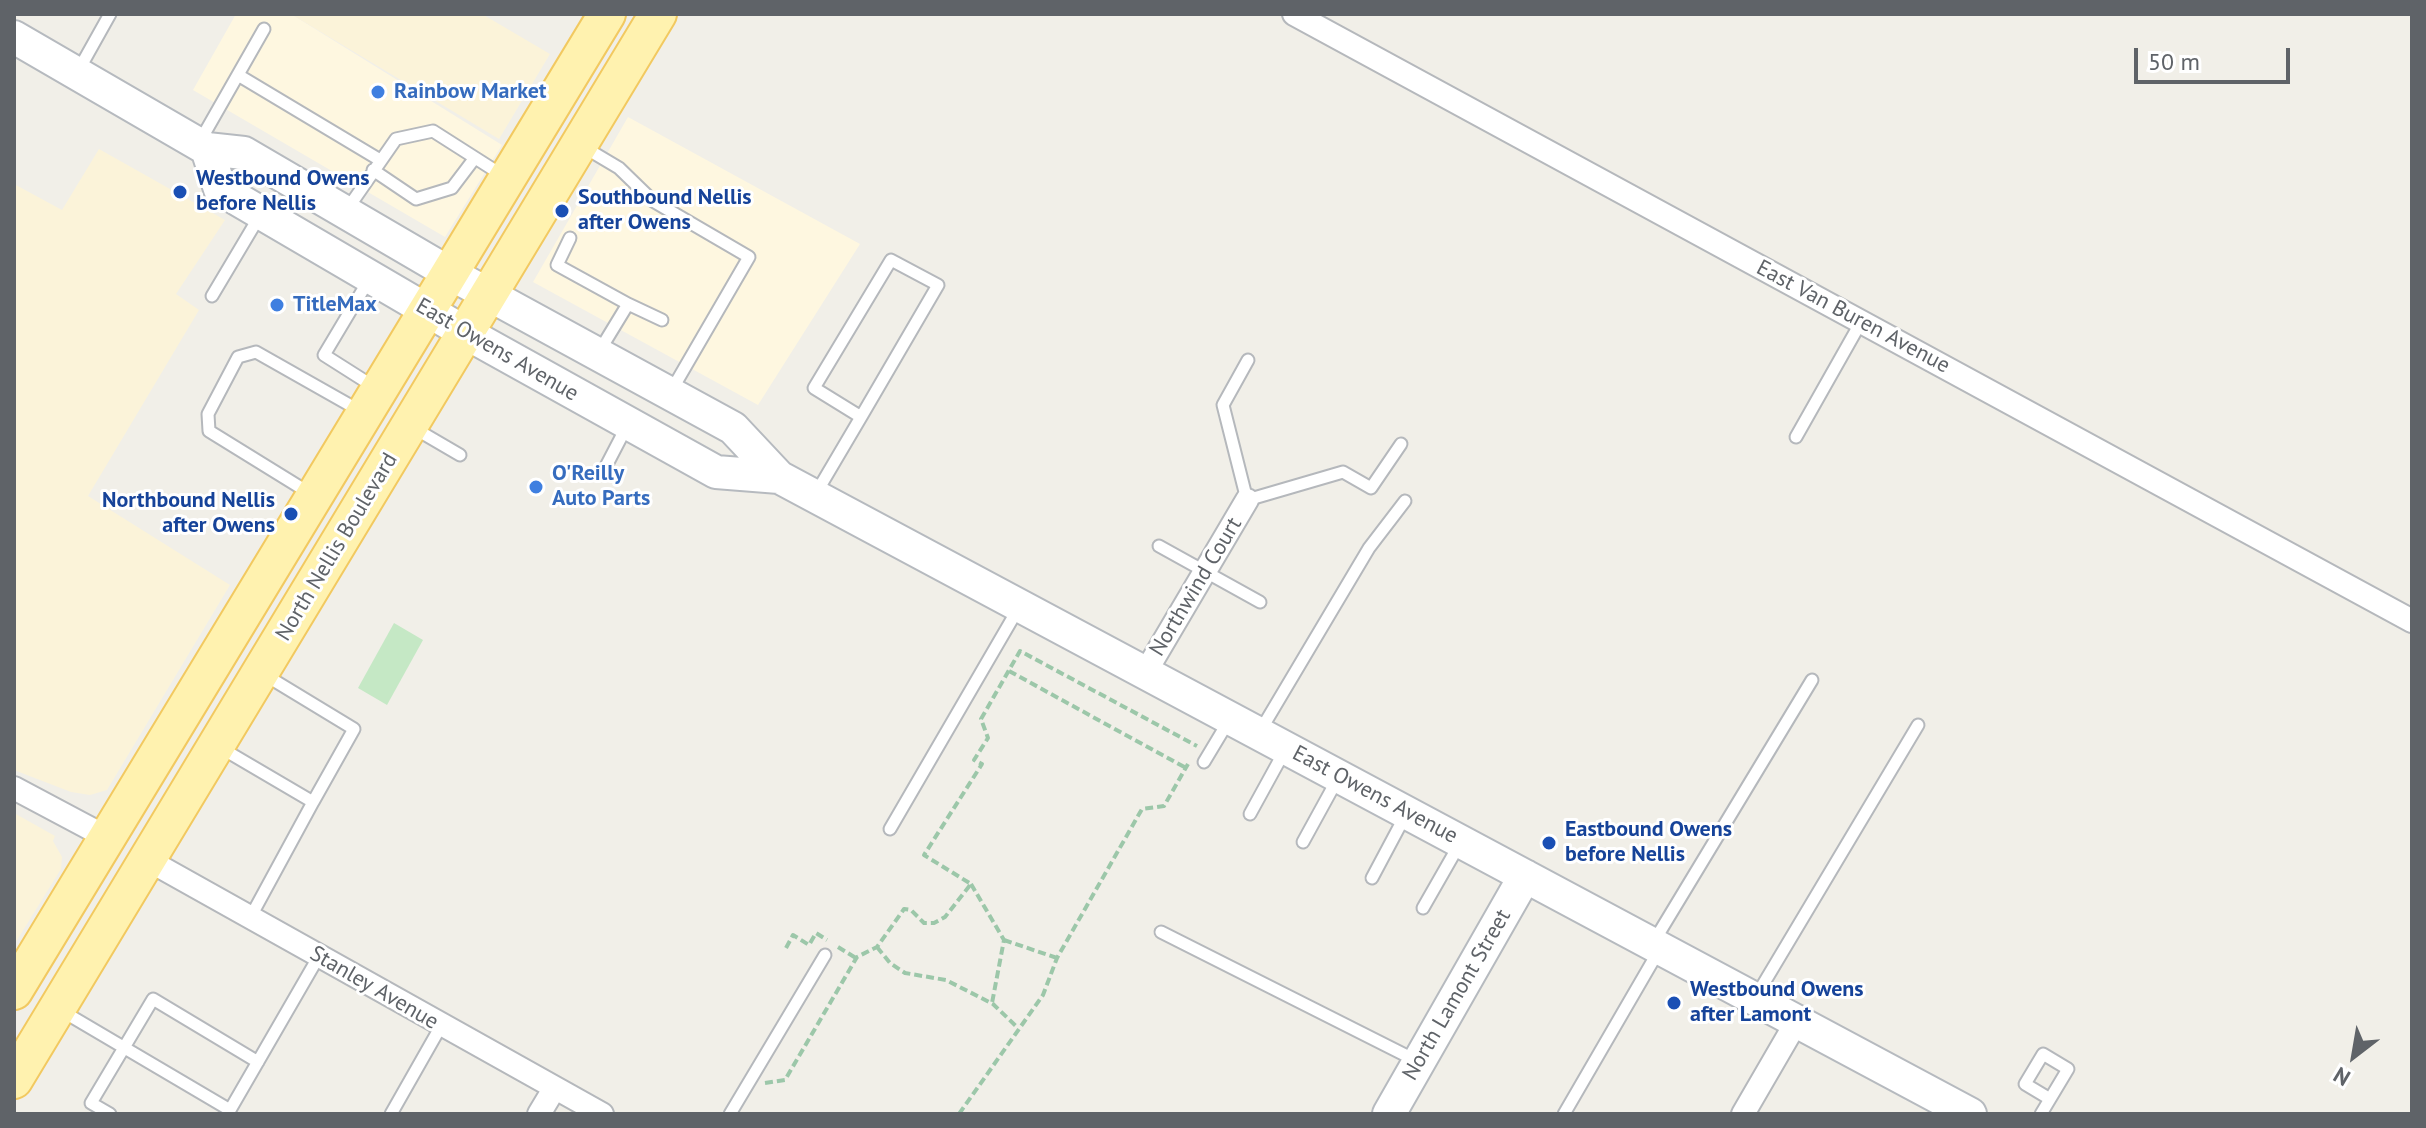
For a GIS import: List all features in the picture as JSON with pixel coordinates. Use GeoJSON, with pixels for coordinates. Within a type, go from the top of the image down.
{"type":"FeatureCollection","features":[{"type":"Feature","properties":{"kind":"main road","name":"North Nellis Boulevard"},"geometry":{"type":"LineString","coordinates":[[14,991],[607,14]]}},
{"type":"Feature","properties":{"kind":"main road","name":"North Nellis Boulevard"},"geometry":{"type":"LineString","coordinates":[[14,1080],[658,14]]}},
{"type":"Feature","properties":{"kind":"main road","name":"East Owens Avenue"},"geometry":{"type":"LineString","coordinates":[[14,37],[203,146],[244,153],[451,274],[733,428],[779,477],[1970,1114]]}},
{"type":"Feature","properties":{"kind":"main road","name":"East Owens Avenue"},"geometry":{"type":"LineString","coordinates":[[203,146],[220,189],[466,333],[716,472],[779,477]]}},
{"type":"Feature","properties":{"kind":"main road","name":"North Lamont Street"},"geometry":{"type":"LineString","coordinates":[[1389,1114],[1525,876]]}},
{"type":"Feature","properties":{"kind":"street","name":"East Van Buren Avenue"},"geometry":{"type":"LineString","coordinates":[[1294,14],[2412,621]]}},
{"type":"Feature","properties":{"kind":"street","name":"Northwind Court"},"geometry":{"type":"LineString","coordinates":[[1145,673],[1247,500]]}},
{"type":"Feature","properties":{"kind":"street"},"geometry":{"type":"LineString","coordinates":[[14,788],[108,838]]}},
{"type":"Feature","properties":{"kind":"street","name":"Stanley Avenue"},"geometry":{"type":"LineString","coordinates":[[148,860],[602,1114]]}},
{"type":"Feature","properties":{"kind":"street"},"geometry":{"type":"LineString","coordinates":[[1743,1114],[1797,1021]]}},
{"type":"Feature","properties":{"kind":"street"},"geometry":{"type":"LineString","coordinates":[[539,1114],[554,1089]]}},
{"type":"Feature","properties":{"kind":"lane"},"geometry":{"type":"LineString","coordinates":[[77,73],[110,14]]}},
{"type":"Feature","properties":{"kind":"lane"},"geometry":{"type":"LineString","coordinates":[[203,146],[264,29]]}},
{"type":"Feature","properties":{"kind":"lane"},"geometry":{"type":"LineString","coordinates":[[238,75],[377,165],[416,199],[452,188],[474,159]]}},
{"type":"Feature","properties":{"kind":"lane"},"geometry":{"type":"LineString","coordinates":[[345,211],[396,139],[433,131],[508,179]]}},
{"type":"Feature","properties":{"kind":"lane"},"geometry":{"type":"LineString","coordinates":[[579,145],[619,168],[653,201],[749,257],[669,393]]}},
{"type":"Feature","properties":{"kind":"lane"},"geometry":{"type":"LineString","coordinates":[[212,296],[262,213]]}},
{"type":"Feature","properties":{"kind":"lane"},"geometry":{"type":"LineString","coordinates":[[570,238],[557,265],[662,320]]}},
{"type":"Feature","properties":{"kind":"lane"},"geometry":{"type":"LineString","coordinates":[[815,496],[938,285],[891,260],[814,388],[861,417]]}},
{"type":"Feature","properties":{"kind":"lane"},"geometry":{"type":"LineString","coordinates":[[371,277],[324,355],[373,402]]}},
{"type":"Feature","properties":{"kind":"lane"},"geometry":{"type":"LineString","coordinates":[[598,354],[628,304]]}},
{"type":"Feature","properties":{"kind":"lane"},"geometry":{"type":"LineString","coordinates":[[1796,437],[1861,322]]}},
{"type":"Feature","properties":{"kind":"lane"},"geometry":{"type":"LineString","coordinates":[[315,497],[209,431],[208,414],[238,357],[256,352],[373,402]]}},
{"type":"Feature","properties":{"kind":"lane"},"geometry":{"type":"LineString","coordinates":[[1248,360],[1223,405],[1247,500],[1343,472],[1371,488],[1401,444]]}},
{"type":"Feature","properties":{"kind":"lane"},"geometry":{"type":"LineString","coordinates":[[603,472],[629,424]]}},
{"type":"Feature","properties":{"kind":"lane"},"geometry":{"type":"LineString","coordinates":[[410,426],[460,455]]}},
{"type":"Feature","properties":{"kind":"lane"},"geometry":{"type":"LineString","coordinates":[[1250,814],[1272,740],[1369,548],[1405,501]]}},
{"type":"Feature","properties":{"kind":"lane"},"geometry":{"type":"LineString","coordinates":[[1159,546],[1260,602]]}},
{"type":"Feature","properties":{"kind":"lane"},"geometry":{"type":"LineString","coordinates":[[890,829],[1020,605]]}},
{"type":"Feature","properties":{"kind":"lane"},"geometry":{"type":"LineString","coordinates":[[250,918],[354,729],[261,672]]}},
{"type":"Feature","properties":{"kind":"lane"},"geometry":{"type":"LineString","coordinates":[[1569,1112],[1656,946],[1812,680]]}},
{"type":"Feature","properties":{"kind":"lane"},"geometry":{"type":"LineString","coordinates":[[1204,762],[1230,718]]}},
{"type":"Feature","properties":{"kind":"lane"},"geometry":{"type":"LineString","coordinates":[[1755,999],[1918,725]]}},
{"type":"Feature","properties":{"kind":"lane"},"geometry":{"type":"LineString","coordinates":[[217,746],[313,802]]}},
{"type":"Feature","properties":{"kind":"lane"},"geometry":{"type":"LineString","coordinates":[[1303,842],[1339,776]]}},
{"type":"Feature","properties":{"kind":"lane"},"geometry":{"type":"LineString","coordinates":[[1372,878],[1407,812]]}},
{"type":"Feature","properties":{"kind":"lane"},"geometry":{"type":"LineString","coordinates":[[1423,908],[1461,841]]}},
{"type":"Feature","properties":{"kind":"lane"},"geometry":{"type":"LineString","coordinates":[[1161,932],[1419,1062]]}},
{"type":"Feature","properties":{"kind":"lane"},"geometry":{"type":"LineString","coordinates":[[730,1114],[825,955]]}},
{"type":"Feature","properties":{"kind":"lane"},"geometry":{"type":"LineString","coordinates":[[58,1008],[228,1112],[319,956]]}},
{"type":"Feature","properties":{"kind":"lane"},"geometry":{"type":"LineString","coordinates":[[110,1114],[91,1103],[153,999],[258,1062]]}},
{"type":"Feature","properties":{"kind":"lane"},"geometry":{"type":"LineString","coordinates":[[391,1114],[441,1026]]}},
{"type":"Feature","properties":{"kind":"lane"},"geometry":{"type":"LineString","coordinates":[[2041,1114],[2050,1099]]}},
{"type":"Feature","properties":{"kind":"path"},"geometry":{"type":"LineString","coordinates":[[959,1114],[1043,995],[1057,958],[1142,809],[1164,806],[1198,747],[1020,651],[981,719],[988,738],[974,760],[982,764],[924,855],[971,884],[1004,940],[1057,958]]}},
{"type":"Feature","properties":{"kind":"path"},"geometry":{"type":"LineString","coordinates":[[1009,671],[1186,768]]}},
{"type":"Feature","properties":{"kind":"path"},"geometry":{"type":"LineString","coordinates":[[762,1084],[785,1080],[857,957],[877,947],[904,909],[911,910],[924,923],[934,923],[945,917],[971,884]]}},
{"type":"Feature","properties":{"kind":"path"},"geometry":{"type":"LineString","coordinates":[[786,948],[793,935],[809,945],[816,933],[833,943]]}},
{"type":"Feature","properties":{"kind":"path"},"geometry":{"type":"LineString","coordinates":[[992,1003],[1004,940]]}},
{"type":"Feature","properties":{"kind":"path"},"geometry":{"type":"LineString","coordinates":[[877,947],[905,973],[946,980],[992,1003],[1018,1028]]}},
{"type":"Feature","properties":{"kind":"shaded area"},"geometry":{"type":"Polygon","coordinates":[[[236,14],[291,14],[502,145],[445,237],[193,90],[236,14]]]}},
{"type":"Feature","properties":{"kind":"shaded area"},"geometry":{"type":"Polygon","coordinates":[[[628,117],[860,244],[758,405],[533,282],[628,117]]]}},
{"type":"Feature","properties":{"kind":"green space"},"geometry":{"type":"Polygon","coordinates":[[[394,623],[423,640],[387,705],[358,688],[394,623]]]}},
{"type":"Feature","properties":{"kind":"sand"},"geometry":{"type":"Polygon","coordinates":[[[291,14],[482,14],[550,54],[499,139],[291,14]]]}},
{"type":"Feature","properties":{"kind":"sand"},"geometry":{"type":"Polygon","coordinates":[[[99,149],[225,220],[176,294],[199,310],[88,496],[230,585],[107,790],[90,795],[71,792],[14,770],[14,184],[62,210],[99,149]]]}},
{"type":"Feature","properties":{"kind":"sand"},"geometry":{"type":"Polygon","coordinates":[[[14,813],[55,836],[53,841],[62,857],[61,869],[14,945],[14,813]]]}},
{"type":"Feature","properties":{"kind":"place","name":"Rainbow Market"},"geometry":{"type":"Point","coordinates":[378,92]}},
{"type":"Feature","properties":{"kind":"place","name":"Westbound Owens before Nellis"},"geometry":{"type":"Point","coordinates":[180,192]}},
{"type":"Feature","properties":{"kind":"place","name":"Southbound Nellis after Owens"},"geometry":{"type":"Point","coordinates":[562,211]}},
{"type":"Feature","properties":{"kind":"place","name":"TitleMax"},"geometry":{"type":"Point","coordinates":[277,305]}},
{"type":"Feature","properties":{"kind":"place","name":"O'Reilly Auto Parts"},"geometry":{"type":"Point","coordinates":[536,487]}},
{"type":"Feature","properties":{"kind":"place","name":"Northbound Nellis after Owens"},"geometry":{"type":"Point","coordinates":[291,514]}},
{"type":"Feature","properties":{"kind":"place","name":"Eastbound Owens before Nellis"},"geometry":{"type":"Point","coordinates":[1549,843]}},
{"type":"Feature","properties":{"kind":"place","name":"Westbound Owens after Lamont"},"geometry":{"type":"Point","coordinates":[1674,1003]}}]}
